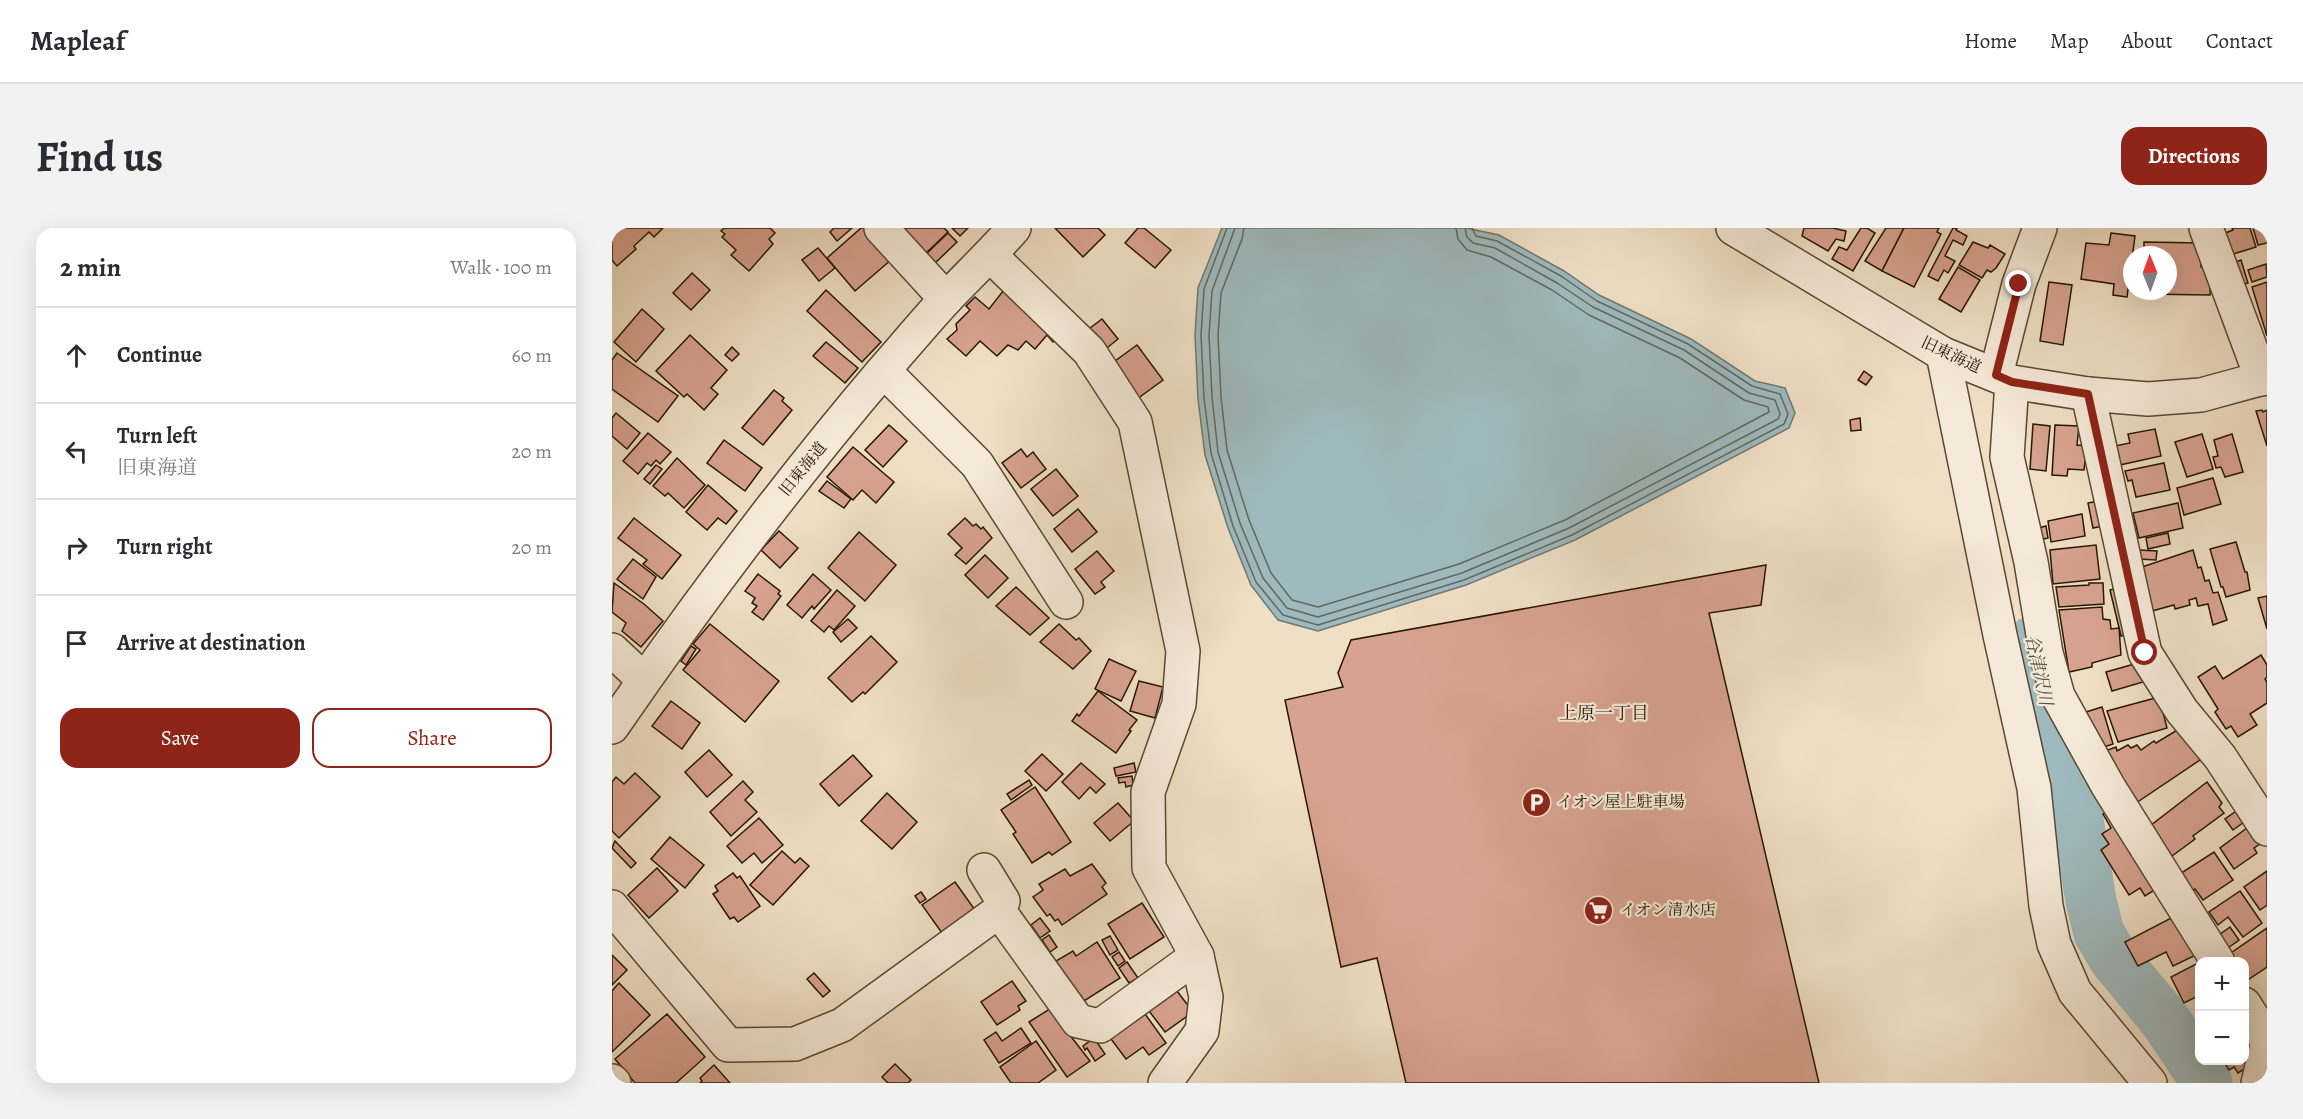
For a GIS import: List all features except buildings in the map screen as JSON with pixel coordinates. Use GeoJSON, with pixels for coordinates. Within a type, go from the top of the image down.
{"type":"FeatureCollection","features":[{"type":"Feature","properties":{"kind":"street"},"geometry":{"type":"LineString","coordinates":[[881,228],[946,299]]}},
{"type":"Feature","properties":{"kind":"street","name":"旧東海道"},"geometry":{"type":"LineString","coordinates":[[612,727],[644,680],[785,490],[946,299],[1014,228]]}},
{"type":"Feature","properties":{"kind":"street","name":"旧東海道"},"geometry":{"type":"LineString","coordinates":[[1732,228],[1777,240],[1943,354],[2004,379],[2088,394],[2148,399],[2201,395],[2264,378]]}},
{"type":"Feature","properties":{"kind":"street"},"geometry":{"type":"LineString","coordinates":[[2040,228],[2019,284],[2004,379],[2007,457],[2031,562],[2046,652],[2058,696],[2108,786],[2215,957]]}},
{"type":"Feature","properties":{"kind":"street"},"geometry":{"type":"LineString","coordinates":[[2206,228],[2264,378]]}},
{"type":"Feature","properties":{"kind":"street"},"geometry":{"type":"LineString","coordinates":[[990,255],[1089,351],[1135,422],[1183,651],[1179,704],[1148,792],[1149,868],[1197,956],[1206,997],[1202,1031],[1165,1083]]}},
{"type":"Feature","properties":{"kind":"street"},"geometry":{"type":"LineString","coordinates":[[1943,354],[2000,635],[2034,788],[2046,906],[2055,944],[2075,992],[2150,1083]]}},
{"type":"Feature","properties":{"kind":"street"},"geometry":{"type":"LineString","coordinates":[[884,370],[977,464],[1066,602]]}},
{"type":"Feature","properties":{"kind":"street"},"geometry":{"type":"LineString","coordinates":[[2088,394],[2145,653],[2182,711],[2220,757],[2267,829]]}},
{"type":"Feature","properties":{"kind":"street"},"geometry":{"type":"LineString","coordinates":[[612,650],[644,680]]}},
{"type":"Feature","properties":{"kind":"street"},"geometry":{"type":"LineString","coordinates":[[612,907],[728,1045],[795,1044],[842,1025],[999,911],[1003,900],[984,870]]}},
{"type":"Feature","properties":{"kind":"street"},"geometry":{"type":"LineString","coordinates":[[999,911],[1078,1021],[1100,1026],[1197,956]]}},
{"type":"Feature","properties":{"kind":"street"},"geometry":{"type":"LineString","coordinates":[[2248,1011],[2267,1040]]}},
{"type":"Feature","properties":{"kind":"street"},"geometry":{"type":"LineString","coordinates":[[2258,1083],[2267,1045]]}},
{"type":"Feature","properties":{"kind":"water"},"geometry":{"type":"Polygon","coordinates":[[[1222,228],[1466,228],[1499,235],[1564,271],[1599,295],[1691,339],[1755,381],[1785,388],[1795,413],[1789,428],[1575,540],[1466,585],[1318,631],[1278,620],[1251,585],[1228,528],[1205,455],[1198,399],[1195,335],[1198,288],[1222,228]]]}},
{"type":"Feature","properties":{"kind":"waterway","name":"谷津沢川"},"geometry":{"type":"LineString","coordinates":[[2033,641],[2051,729],[2075,800],[2091,901],[2099,933],[2113,957],[2167,1023],[2207,1083]]}},
{"type":"Feature","properties":{"kind":"place","name":"イオン屋上駐車場"},"geometry":{"type":"Point","coordinates":[1536,802]}},
{"type":"Feature","properties":{"kind":"place","name":"イオン清水店"},"geometry":{"type":"Point","coordinates":[1599,910]}},
{"type":"Feature","properties":{"kind":"district","name":"上原一丁目"},"geometry":{"type":"Point","coordinates":[1604,713]}},
{"type":"Feature","properties":{"kind":"route"},"geometry":{"type":"LineString","coordinates":[[2019,284],[1996,375],[2012,382],[2088,394],[2145,653]]}}]}
